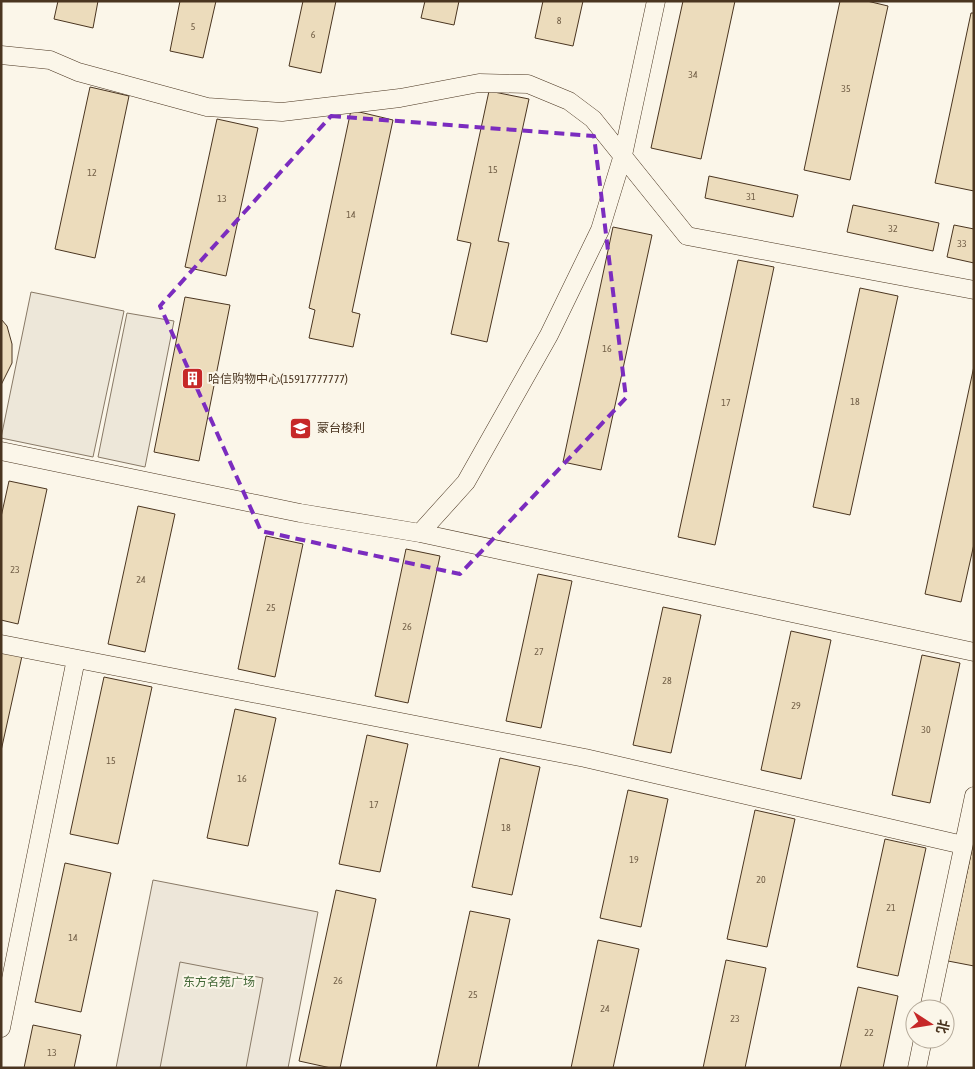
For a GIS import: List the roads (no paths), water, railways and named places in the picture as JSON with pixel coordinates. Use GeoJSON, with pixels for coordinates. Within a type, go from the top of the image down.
{"type":"FeatureCollection","features":[{"type":"Feature","properties":{"kind":"street"},"geometry":{"type":"LineString","coordinates":[[420,533],[466,482],[549,335],[600,230],[623,155],[656,1]]}},
{"type":"Feature","properties":{"kind":"street"},"geometry":{"type":"LineString","coordinates":[[1,54],[50,60],[78,72],[207,107],[282,112],[400,98],[479,83],[528,84],[575,105],[593,119],[687,236],[974,290]]}},
{"type":"Feature","properties":{"kind":"street"},"geometry":{"type":"LineString","coordinates":[[1,450],[300,512],[420,533],[974,652]]}},
{"type":"Feature","properties":{"kind":"street"},"geometry":{"type":"LineString","coordinates":[[1,644],[586,758],[963,845]]}},
{"type":"Feature","properties":{"kind":"street"},"geometry":{"type":"LineString","coordinates":[[1,1028],[76,659]]}},
{"type":"Feature","properties":{"kind":"street"},"geometry":{"type":"LineString","coordinates":[[931,999],[974,796]]}},
{"type":"Feature","properties":{"kind":"street"},"geometry":{"type":"LineString","coordinates":[[917,1068],[921,1049]]}},
{"type":"Feature","properties":{"kind":"place","name":"哈信购物中心(15917777777)"},"geometry":{"type":"Point","coordinates":[192,379]}},
{"type":"Feature","properties":{"kind":"place","name":"蒙台梭利"},"geometry":{"type":"Point","coordinates":[301,428]}},
{"type":"Feature","properties":{"kind":"park label","name":"东方名苑广场"},"geometry":{"type":"Point","coordinates":[219,982]}}]}
